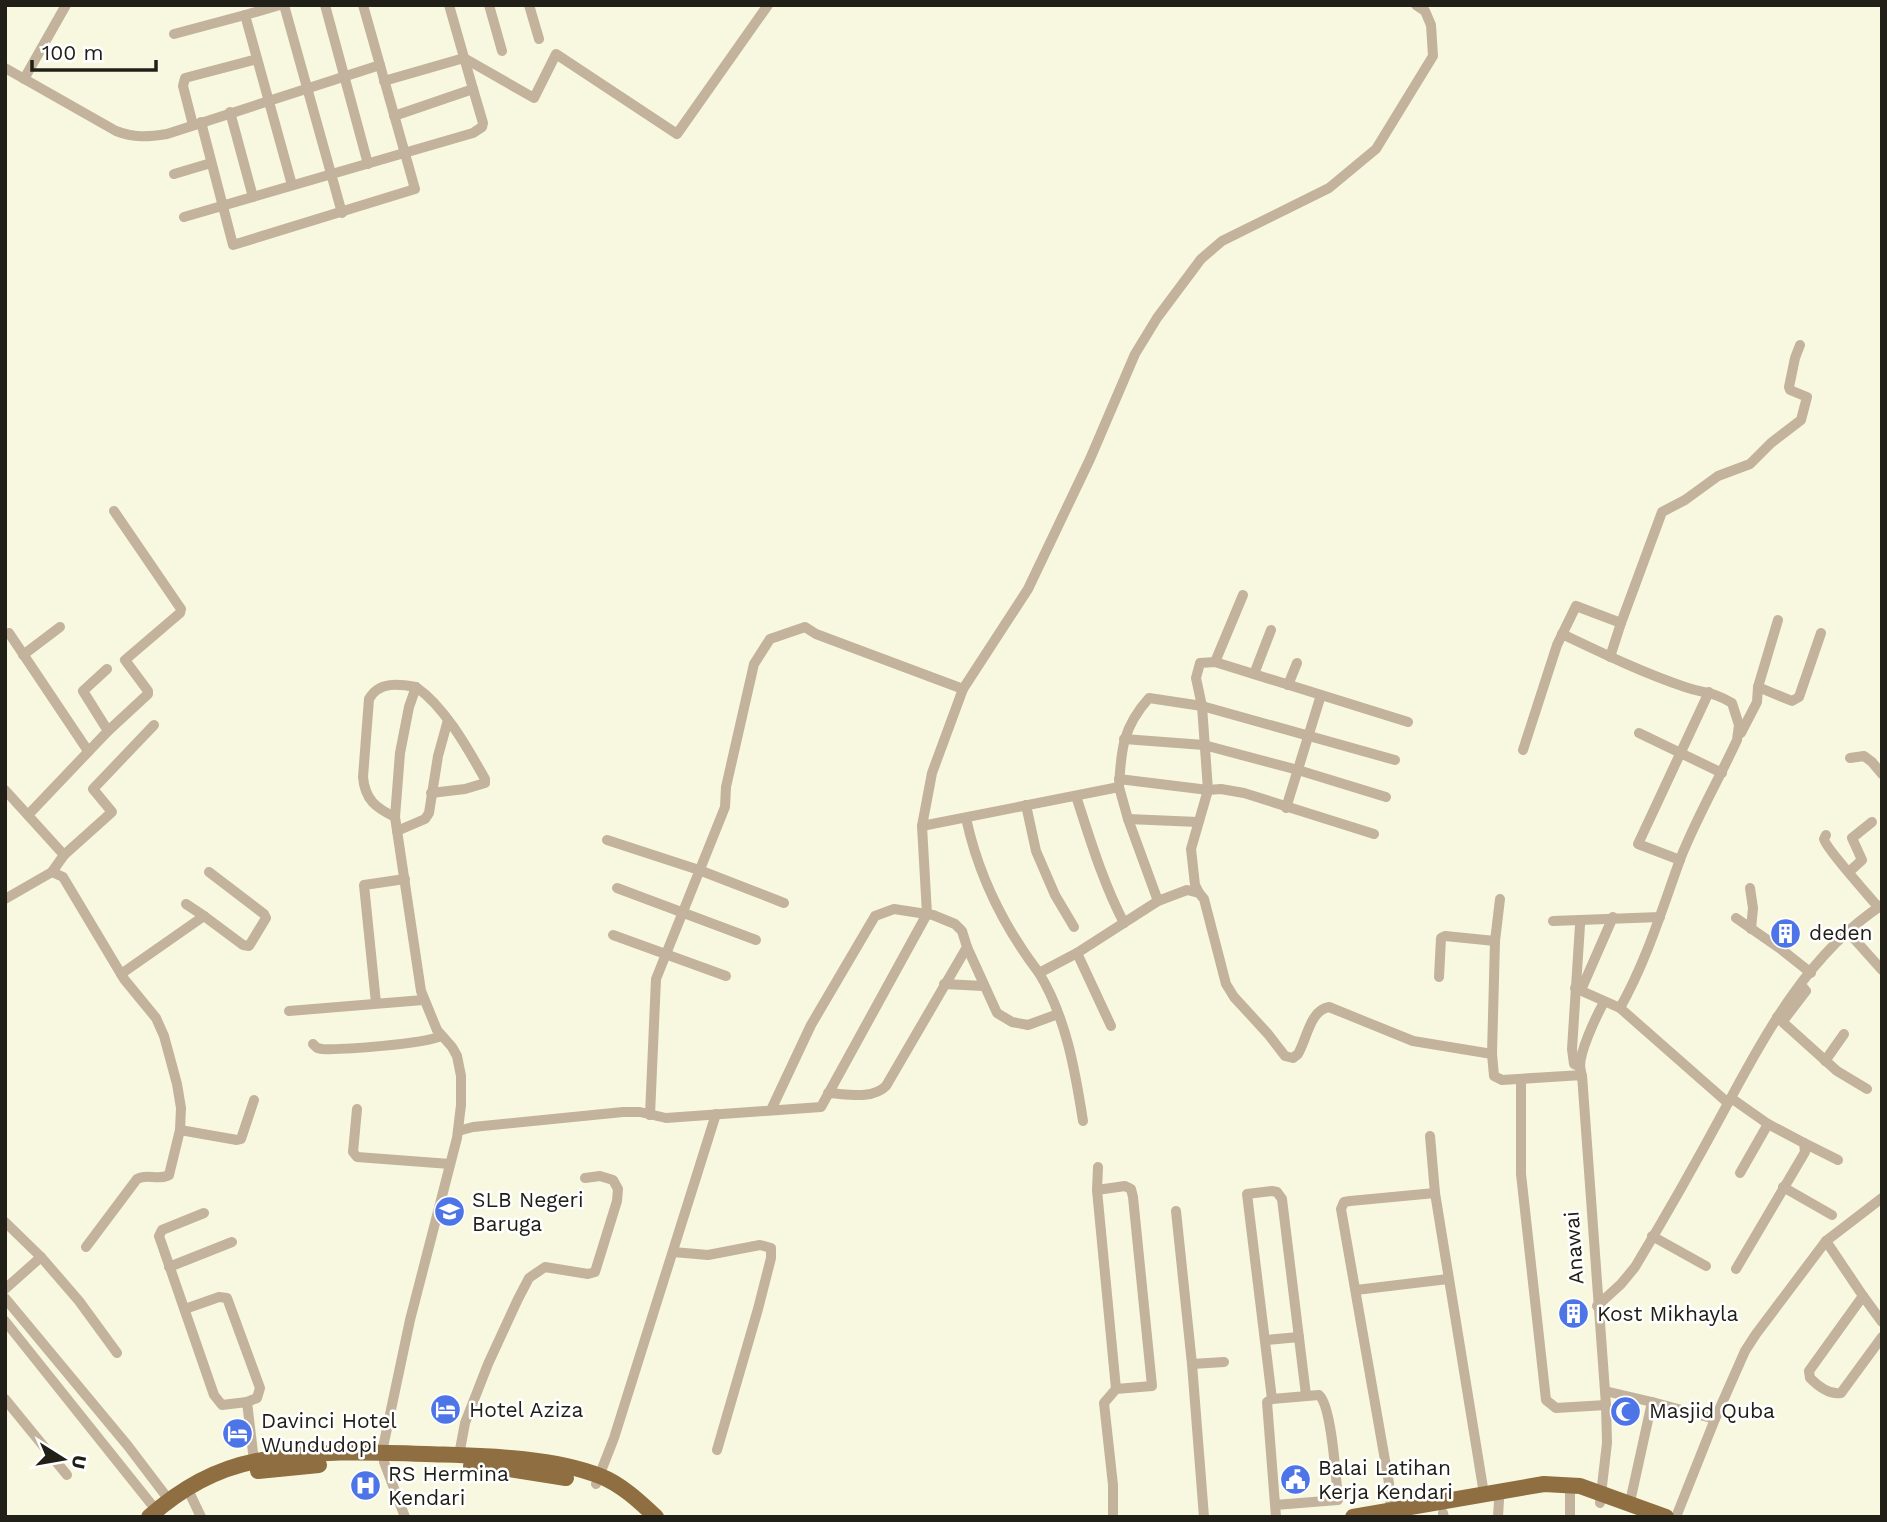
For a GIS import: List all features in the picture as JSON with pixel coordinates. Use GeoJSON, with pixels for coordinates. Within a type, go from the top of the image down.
{"type":"FeatureCollection","features":[{"type":"Feature","properties":{"kind":"highway"},"geometry":{"type":"LineString","coordinates":[[160,1511],[191,1484],[254,1461],[288,1456],[492,1455],[545,1463],[625,1490],[656,1517]]}},
{"type":"Feature","properties":{"kind":"highway"},"geometry":{"type":"LineString","coordinates":[[160,1511],[221,1482],[258,1471],[383,1457],[489,1466],[598,1480],[641,1517]]}},
{"type":"Feature","properties":{"kind":"highway"},"geometry":{"type":"LineString","coordinates":[[1416,1517],[1443,1515],[1492,1497],[1544,1483],[1580,1486],[1601,1498],[1659,1515]]}},
{"type":"Feature","properties":{"kind":"highway"},"geometry":{"type":"LineString","coordinates":[[1353,1517],[1492,1497],[1570,1494],[1630,1502],[1659,1515]]}},
{"type":"Feature","properties":{"kind":"street"},"geometry":{"type":"LineString","coordinates":[[24,79],[66,5]]}},
{"type":"Feature","properties":{"kind":"street"},"geometry":{"type":"LineString","coordinates":[[174,34],[282,5],[342,213]]}},
{"type":"Feature","properties":{"kind":"street"},"geometry":{"type":"LineString","coordinates":[[324,5],[368,164]]}},
{"type":"Feature","properties":{"kind":"street"},"geometry":{"type":"LineString","coordinates":[[257,58],[185,78],[183,86],[211,163],[233,245],[415,189],[363,5]]}},
{"type":"Feature","properties":{"kind":"street"},"geometry":{"type":"LineString","coordinates":[[184,217],[473,134],[482,127],[482,118],[449,5]]}},
{"type":"Feature","properties":{"kind":"street"},"geometry":{"type":"LineString","coordinates":[[488,5],[502,51]]}},
{"type":"Feature","properties":{"kind":"street"},"geometry":{"type":"LineString","coordinates":[[529,5],[539,39]]}},
{"type":"Feature","properties":{"kind":"street"},"geometry":{"type":"LineString","coordinates":[[384,80],[464,58],[534,98],[556,54],[677,134],[768,5]]}},
{"type":"Feature","properties":{"kind":"street"},"geometry":{"type":"LineString","coordinates":[[458,1131],[485,1125],[624,1112],[640,1112],[666,1118],[821,1107],[927,914],[922,826],[932,773],[963,689],[1028,589],[1090,459],[1135,354],[1157,318],[1201,259],[1222,241],[1329,188],[1376,149],[1433,55],[1432,25],[1425,11],[1416,5]]}},
{"type":"Feature","properties":{"kind":"street"},"geometry":{"type":"LineString","coordinates":[[245,15],[292,186]]}},
{"type":"Feature","properties":{"kind":"street"},"geometry":{"type":"LineString","coordinates":[[5,68],[127,135],[148,137],[197,124],[380,65]]}},
{"type":"Feature","properties":{"kind":"street"},"geometry":{"type":"LineString","coordinates":[[394,116],[473,89]]}},
{"type":"Feature","properties":{"kind":"street"},"geometry":{"type":"LineString","coordinates":[[230,112],[253,197]]}},
{"type":"Feature","properties":{"kind":"street"},"geometry":{"type":"LineString","coordinates":[[174,174],[211,163]]}},
{"type":"Feature","properties":{"kind":"street"},"geometry":{"type":"LineString","coordinates":[[1610,657],[1662,512],[1685,500],[1717,476],[1750,464],[1771,443],[1801,420],[1807,397],[1790,390],[1789,387],[1800,345]]}},
{"type":"Feature","properties":{"kind":"street"},"geometry":{"type":"LineString","coordinates":[[28,815],[88,751],[148,694],[125,660],[180,613],[181,609],[114,511]]}},
{"type":"Feature","properties":{"kind":"street"},"geometry":{"type":"LineString","coordinates":[[1215,663],[1243,595]]}},
{"type":"Feature","properties":{"kind":"street"},"geometry":{"type":"LineString","coordinates":[[1523,750],[1562,634],[1576,606],[1621,623]]}},
{"type":"Feature","properties":{"kind":"street"},"geometry":{"type":"LineString","coordinates":[[1620,1008],[1635,981],[1680,860],[1757,702],[1758,687],[1778,620]]}},
{"type":"Feature","properties":{"kind":"street"},"geometry":{"type":"LineString","coordinates":[[23,655],[60,627]]}},
{"type":"Feature","properties":{"kind":"street"},"geometry":{"type":"LineString","coordinates":[[650,1115],[654,985],[724,807],[726,787],[754,664],[770,639],[805,627],[817,634],[963,689]]}},
{"type":"Feature","properties":{"kind":"street"},"geometry":{"type":"LineString","coordinates":[[1254,674],[1271,630]]}},
{"type":"Feature","properties":{"kind":"street"},"geometry":{"type":"LineString","coordinates":[[1758,687],[1792,701],[1799,697],[1821,633]]}},
{"type":"Feature","properties":{"kind":"street"},"geometry":{"type":"LineString","coordinates":[[9,634],[88,751]]}},
{"type":"Feature","properties":{"kind":"street"},"geometry":{"type":"LineString","coordinates":[[1562,634],[1610,657],[1685,687],[1709,692],[1732,703],[1739,725],[1737,740]]}},
{"type":"Feature","properties":{"kind":"street"},"geometry":{"type":"LineString","coordinates":[[1408,722],[1254,674],[1215,663],[1200,663],[1196,678],[1202,706],[1208,790],[1191,849],[1195,885],[1204,899],[1226,984],[1285,1056],[1293,1058],[1298,1054],[1315,1016],[1325,1007],[1413,1041],[1492,1054]]}},
{"type":"Feature","properties":{"kind":"street"},"geometry":{"type":"LineString","coordinates":[[1288,685],[1297,663]]}},
{"type":"Feature","properties":{"kind":"street"},"geometry":{"type":"LineString","coordinates":[[107,669],[83,691],[108,731]]}},
{"type":"Feature","properties":{"kind":"street"},"geometry":{"type":"LineString","coordinates":[[396,817],[372,804],[364,789],[363,777],[369,699],[373,692],[386,685],[416,687],[434,701],[481,772],[485,783],[431,793]]}},
{"type":"Feature","properties":{"kind":"street"},"geometry":{"type":"LineString","coordinates":[[405,1517],[383,1457],[408,1328],[458,1131],[461,1091],[460,1064],[452,1046],[441,1036],[423,1000],[397,831],[400,753],[409,706],[416,687]]}},
{"type":"Feature","properties":{"kind":"street"},"geometry":{"type":"LineString","coordinates":[[1680,860],[1638,844],[1709,692]]}},
{"type":"Feature","properties":{"kind":"street"},"geometry":{"type":"LineString","coordinates":[[1286,808],[1321,695]]}},
{"type":"Feature","properties":{"kind":"street"},"geometry":{"type":"LineString","coordinates":[[1158,901],[1128,819],[1119,783],[1124,739],[1135,713],[1149,698],[1202,706],[1395,760]]}},
{"type":"Feature","properties":{"kind":"street"},"geometry":{"type":"LineString","coordinates":[[397,831],[428,816],[438,756],[448,720]]}},
{"type":"Feature","properties":{"kind":"street"},"geometry":{"type":"LineString","coordinates":[[5,898],[52,872],[64,855],[112,813],[93,789],[154,725]]}},
{"type":"Feature","properties":{"kind":"street"},"geometry":{"type":"LineString","coordinates":[[1639,733],[1722,773]]}},
{"type":"Feature","properties":{"kind":"street"},"geometry":{"type":"LineString","coordinates":[[1124,739],[1204,745],[1386,797]]}},
{"type":"Feature","properties":{"kind":"street"},"geometry":{"type":"LineString","coordinates":[[1850,758],[1864,756],[1882,774]]}},
{"type":"Feature","properties":{"kind":"street"},"geometry":{"type":"LineString","coordinates":[[922,826],[1076,796],[1119,783],[1222,789],[1244,793],[1374,834]]}},
{"type":"Feature","properties":{"kind":"street"},"geometry":{"type":"LineString","coordinates":[[5,790],[64,855]]}},
{"type":"Feature","properties":{"kind":"street"},"geometry":{"type":"LineString","coordinates":[[1076,796],[1100,871],[1124,923]]}},
{"type":"Feature","properties":{"kind":"street"},"geometry":{"type":"LineString","coordinates":[[1026,805],[1036,851],[1055,895],[1074,927]]}},
{"type":"Feature","properties":{"kind":"street"},"geometry":{"type":"LineString","coordinates":[[966,818],[973,850],[988,887],[1022,951],[1049,989],[1071,1055],[1083,1121]]}},
{"type":"Feature","properties":{"kind":"street"},"geometry":{"type":"LineString","coordinates":[[1128,819],[1198,822]]}},
{"type":"Feature","properties":{"kind":"street"},"geometry":{"type":"LineString","coordinates":[[1850,871],[1862,860],[1852,838],[1872,822]]}},
{"type":"Feature","properties":{"kind":"street"},"geometry":{"type":"LineString","coordinates":[[1597,1306],[1635,1267],[1729,1100],[1801,985],[1848,932],[1880,906],[1826,846],[1826,835]]}},
{"type":"Feature","properties":{"kind":"street"},"geometry":{"type":"LineString","coordinates":[[607,840],[699,870],[784,903]]}},
{"type":"Feature","properties":{"kind":"street"},"geometry":{"type":"LineString","coordinates":[[52,872],[59,874],[69,885],[121,974],[159,1024],[180,1094],[182,1116],[169,1175],[162,1178],[141,1176],[137,1179],[86,1247]]}},
{"type":"Feature","properties":{"kind":"street"},"geometry":{"type":"LineString","coordinates":[[186,904],[243,945],[249,946],[266,918],[209,872]]}},
{"type":"Feature","properties":{"kind":"street"},"geometry":{"type":"LineString","coordinates":[[376,1003],[364,885],[405,879]]}},
{"type":"Feature","properties":{"kind":"street"},"geometry":{"type":"LineString","coordinates":[[617,888],[756,940]]}},
{"type":"Feature","properties":{"kind":"street"},"geometry":{"type":"LineString","coordinates":[[1750,888],[1753,908],[1751,929]]}},
{"type":"Feature","properties":{"kind":"street"},"geometry":{"type":"LineString","coordinates":[[1039,973],[1077,953],[1158,901],[1182,891],[1199,893]]}},
{"type":"Feature","properties":{"kind":"street"},"geometry":{"type":"LineString","coordinates":[[1500,899],[1495,942],[1492,1054],[1494,1076],[1497,1079],[1521,1079],[1580,1070]]}},
{"type":"Feature","properties":{"kind":"street"},"geometry":{"type":"LineString","coordinates":[[771,1110],[811,1025],[875,916],[894,909],[927,914],[955,924],[962,930],[997,1013],[1012,1022],[1028,1025],[1058,1014]]}},
{"type":"Feature","properties":{"kind":"street"},"geometry":{"type":"LineString","coordinates":[[121,974],[204,916]]}},
{"type":"Feature","properties":{"kind":"street"},"geometry":{"type":"LineString","coordinates":[[1578,989],[1613,917]]}},
{"type":"Feature","properties":{"kind":"street"},"geometry":{"type":"LineString","coordinates":[[1553,921],[1660,917]]}},
{"type":"Feature","properties":{"kind":"street"},"geometry":{"type":"LineString","coordinates":[[1736,919],[1811,973]]}},
{"type":"Feature","properties":{"kind":"street"},"geometry":{"type":"LineString","coordinates":[[1580,925],[1578,989],[1572,1049],[1574,1064],[1580,1070]]}},
{"type":"Feature","properties":{"kind":"street"},"geometry":{"type":"LineString","coordinates":[[1848,932],[1882,970]]}},
{"type":"Feature","properties":{"kind":"street"},"geometry":{"type":"LineString","coordinates":[[613,935],[726,976]]}},
{"type":"Feature","properties":{"kind":"street"},"geometry":{"type":"LineString","coordinates":[[1439,977],[1441,938],[1445,936],[1495,942]]}},
{"type":"Feature","properties":{"kind":"street"},"geometry":{"type":"LineString","coordinates":[[828,1093],[867,1095],[882,1090],[967,947]]}},
{"type":"Feature","properties":{"kind":"street"},"geometry":{"type":"LineString","coordinates":[[1077,953],[1111,1026]]}},
{"type":"Feature","properties":{"kind":"street"},"geometry":{"type":"LineString","coordinates":[[944,984],[984,986]]}},
{"type":"Feature","properties":{"kind":"street"},"geometry":{"type":"LineString","coordinates":[[1578,989],[1620,1008],[1729,1100],[1768,1124],[1838,1160]]}},
{"type":"Feature","properties":{"kind":"street"},"geometry":{"type":"LineString","coordinates":[[289,1011],[423,1000]]}},
{"type":"Feature","properties":{"kind":"street"},"geometry":{"type":"LineString","coordinates":[[1580,1070],[1595,1019],[1604,1002]]}},
{"type":"Feature","properties":{"kind":"street"},"geometry":{"type":"LineString","coordinates":[[1780,1019],[1847,1079],[1867,1089]]}},
{"type":"Feature","properties":{"kind":"street"},"geometry":{"type":"LineString","coordinates":[[1825,1060],[1844,1034]]}},
{"type":"Feature","properties":{"kind":"street"},"geometry":{"type":"LineString","coordinates":[[313,1044],[321,1049],[419,1042],[441,1036]]}},
{"type":"Feature","properties":{"kind":"street","name":"Anawai"},"geometry":{"type":"LineString","coordinates":[[1580,1070],[1606,1405],[1607,1443],[1601,1498]]}},
{"type":"Feature","properties":{"kind":"street"},"geometry":{"type":"LineString","coordinates":[[1521,1079],[1521,1174],[1546,1400],[1556,1408],[1606,1405]]}},
{"type":"Feature","properties":{"kind":"street"},"geometry":{"type":"LineString","coordinates":[[180,1130],[241,1139],[254,1100]]}},
{"type":"Feature","properties":{"kind":"street"},"geometry":{"type":"LineString","coordinates":[[357,1109],[353,1152],[357,1157],[450,1164]]}},
{"type":"Feature","properties":{"kind":"street"},"geometry":{"type":"LineString","coordinates":[[598,1480],[614,1438],[716,1114]]}},
{"type":"Feature","properties":{"kind":"street"},"geometry":{"type":"LineString","coordinates":[[1740,1172],[1768,1124]]}},
{"type":"Feature","properties":{"kind":"street"},"geometry":{"type":"LineString","coordinates":[[1430,1136],[1435,1193],[1448,1279],[1492,1497],[1499,1517]]}},
{"type":"Feature","properties":{"kind":"street"},"geometry":{"type":"LineString","coordinates":[[1736,1269],[1805,1152],[1804,1143]]}},
{"type":"Feature","properties":{"kind":"street"},"geometry":{"type":"LineString","coordinates":[[1098,1167],[1097,1190],[1104,1282],[1116,1389],[1104,1404],[1113,1485],[1113,1517]]}},
{"type":"Feature","properties":{"kind":"street"},"geometry":{"type":"LineString","coordinates":[[459,1455],[465,1423],[472,1405],[529,1278],[545,1267],[587,1274],[595,1272],[617,1201],[618,1189],[613,1180],[607,1177],[585,1178]]}},
{"type":"Feature","properties":{"kind":"street"},"geometry":{"type":"LineString","coordinates":[[1097,1190],[1125,1186],[1131,1189],[1146,1314],[1152,1386],[1116,1389]]}},
{"type":"Feature","properties":{"kind":"street"},"geometry":{"type":"LineString","coordinates":[[1783,1187],[1832,1215]]}},
{"type":"Feature","properties":{"kind":"street"},"geometry":{"type":"LineString","coordinates":[[1272,1399],[1247,1194],[1272,1191],[1277,1192],[1282,1199],[1306,1395]]}},
{"type":"Feature","properties":{"kind":"street"},"geometry":{"type":"LineString","coordinates":[[1391,1511],[1389,1483],[1341,1209],[1344,1202],[1435,1193]]}},
{"type":"Feature","properties":{"kind":"street"},"geometry":{"type":"LineString","coordinates":[[1659,1515],[1715,1419],[1745,1351],[1756,1334],[1826,1241],[1882,1198]]}},
{"type":"Feature","properties":{"kind":"street"},"geometry":{"type":"LineString","coordinates":[[1176,1211],[1204,1517]]}},
{"type":"Feature","properties":{"kind":"street"},"geometry":{"type":"LineString","coordinates":[[185,1309],[219,1297],[227,1298],[260,1388],[257,1398],[228,1406],[217,1402],[159,1236],[160,1231],[204,1213]]}},
{"type":"Feature","properties":{"kind":"street"},"geometry":{"type":"LineString","coordinates":[[5,1222],[41,1257],[79,1301],[117,1353]]}},
{"type":"Feature","properties":{"kind":"street"},"geometry":{"type":"LineString","coordinates":[[1652,1236],[1706,1266]]}},
{"type":"Feature","properties":{"kind":"street"},"geometry":{"type":"LineString","coordinates":[[1826,1241],[1882,1322]]}},
{"type":"Feature","properties":{"kind":"street"},"geometry":{"type":"LineString","coordinates":[[169,1267],[232,1242]]}},
{"type":"Feature","properties":{"kind":"street"},"geometry":{"type":"LineString","coordinates":[[673,1252],[708,1255],[760,1245],[771,1248],[758,1309],[717,1450]]}},
{"type":"Feature","properties":{"kind":"street"},"geometry":{"type":"LineString","coordinates":[[5,1289],[41,1257]]}},
{"type":"Feature","properties":{"kind":"street"},"geometry":{"type":"LineString","coordinates":[[1356,1290],[1448,1279]]}},
{"type":"Feature","properties":{"kind":"street"},"geometry":{"type":"LineString","coordinates":[[1863,1296],[1809,1371],[1810,1378],[1824,1389],[1842,1393],[1882,1337]]}},
{"type":"Feature","properties":{"kind":"street"},"geometry":{"type":"LineString","coordinates":[[5,1298],[128,1446],[160,1511]]}},
{"type":"Feature","properties":{"kind":"street"},"geometry":{"type":"LineString","coordinates":[[5,1321],[160,1511]]}},
{"type":"Feature","properties":{"kind":"street"},"geometry":{"type":"LineString","coordinates":[[1266,1340],[1299,1337]]}},
{"type":"Feature","properties":{"kind":"street"},"geometry":{"type":"LineString","coordinates":[[1192,1364],[1224,1362]]}},
{"type":"Feature","properties":{"kind":"street"},"geometry":{"type":"LineString","coordinates":[[1605,1391],[1715,1419]]}},
{"type":"Feature","properties":{"kind":"street"},"geometry":{"type":"LineString","coordinates":[[1275,1505],[1338,1500],[1325,1402],[1319,1395],[1272,1399],[1268,1400],[1266,1405],[1276,1517]]}},
{"type":"Feature","properties":{"kind":"street"},"geometry":{"type":"LineString","coordinates":[[5,1399],[67,1475]]}},
{"type":"Feature","properties":{"kind":"street"},"geometry":{"type":"LineString","coordinates":[[247,1402],[254,1461]]}},
{"type":"Feature","properties":{"kind":"street"},"geometry":{"type":"LineString","coordinates":[[1630,1502],[1652,1402]]}},
{"type":"Feature","properties":{"kind":"street"},"geometry":{"type":"LineString","coordinates":[[1570,1494],[1570,1517]]}},
{"type":"Feature","properties":{"kind":"street"},"geometry":{"type":"LineString","coordinates":[[191,1496],[201,1517]]}},
{"type":"Feature","properties":{"kind":"place","name":"deden"},"geometry":{"type":"Point","coordinates":[1786,933]}},
{"type":"Feature","properties":{"kind":"place","name":"SLB Negeri Baruga"},"geometry":{"type":"Point","coordinates":[449,1212]}},
{"type":"Feature","properties":{"kind":"place","name":"Kost Mikhayla"},"geometry":{"type":"Point","coordinates":[1574,1314]}},
{"type":"Feature","properties":{"kind":"place","name":"Hotel Aziza"},"geometry":{"type":"Point","coordinates":[446,1410]}},
{"type":"Feature","properties":{"kind":"place","name":"Masjid Quba"},"geometry":{"type":"Point","coordinates":[1626,1411]}},
{"type":"Feature","properties":{"kind":"place","name":"Davinci Hotel Wundudopi"},"geometry":{"type":"Point","coordinates":[238,1433]}},
{"type":"Feature","properties":{"kind":"place","name":"Balai Latihan Kerja Kendari"},"geometry":{"type":"Point","coordinates":[1295,1480]}},
{"type":"Feature","properties":{"kind":"place","name":"RS Hermina Kendari"},"geometry":{"type":"Point","coordinates":[365,1486]}}]}
